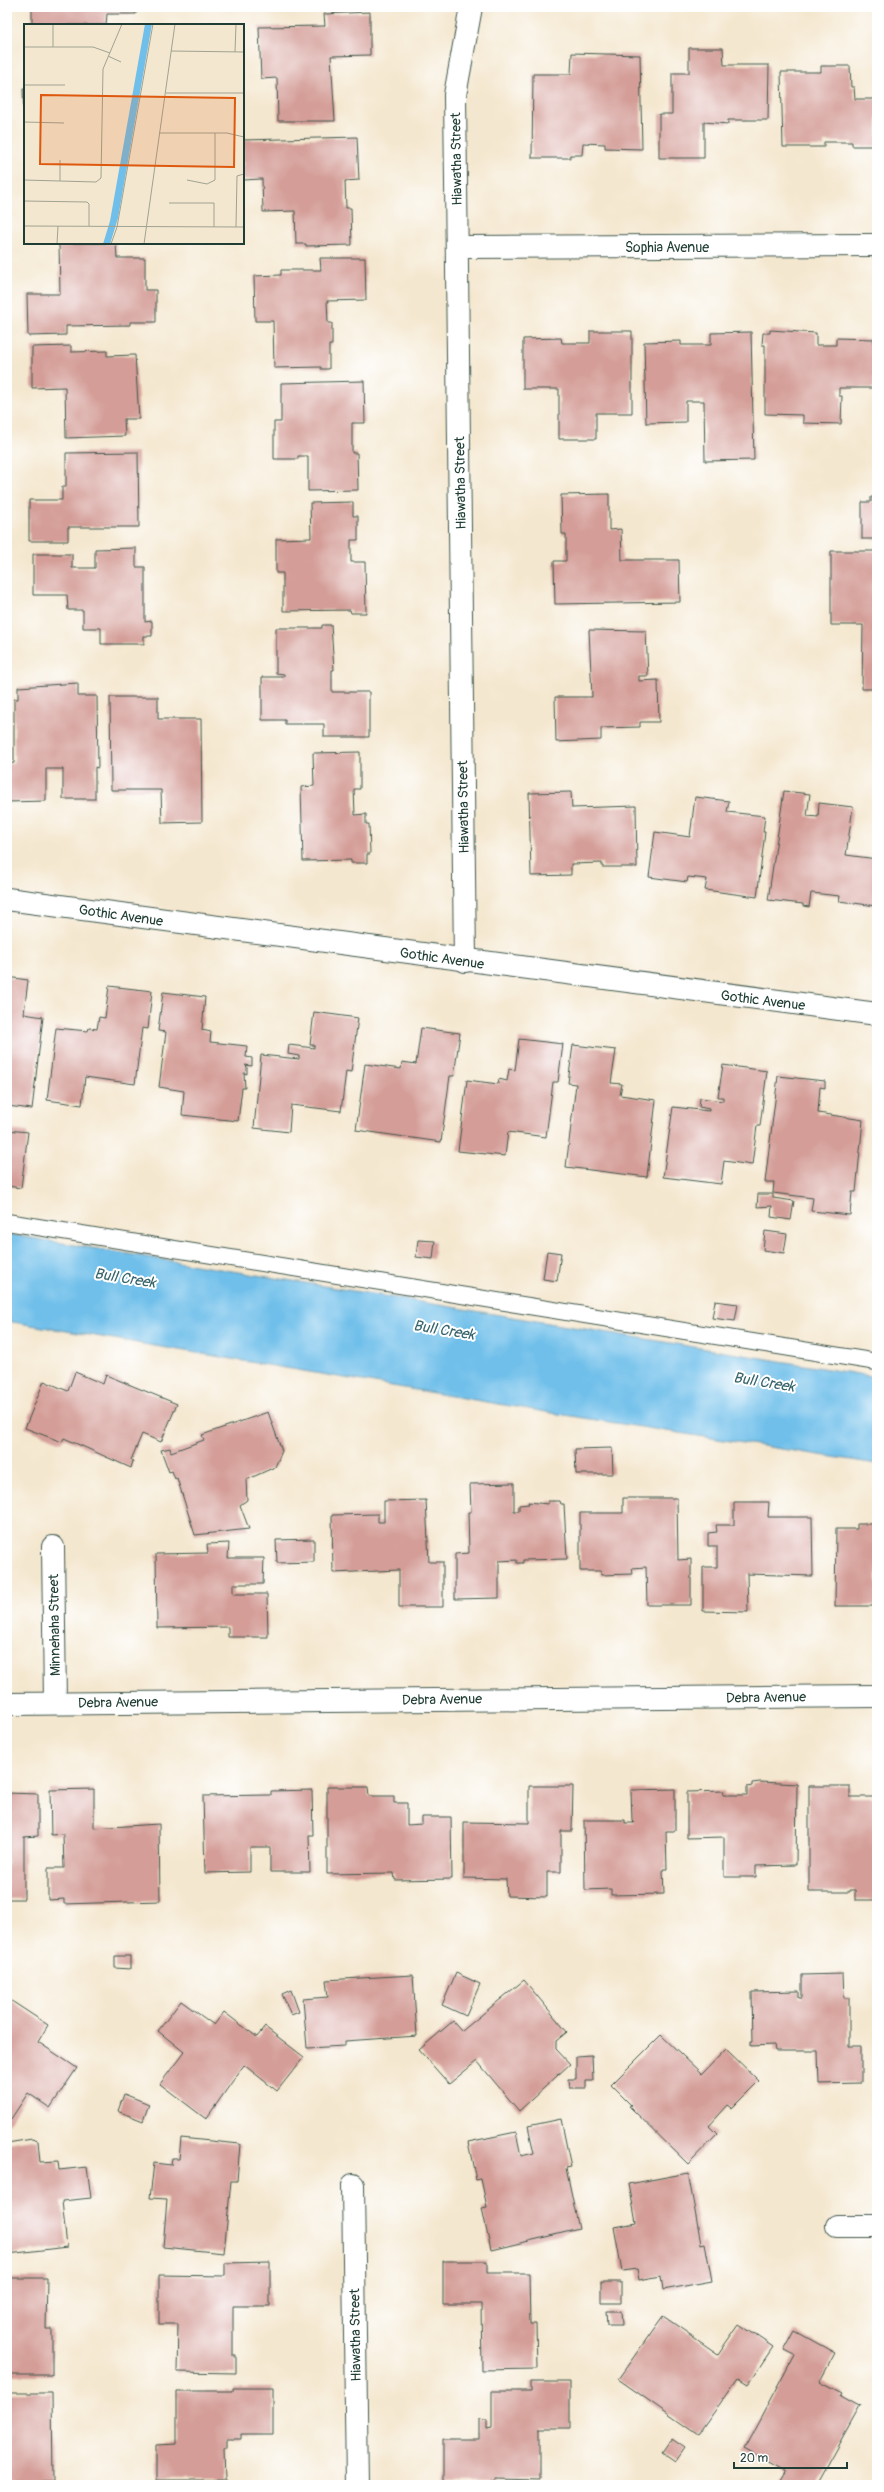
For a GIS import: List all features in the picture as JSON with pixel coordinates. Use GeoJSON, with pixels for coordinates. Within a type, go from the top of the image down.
{"type":"FeatureCollection","features":[{"type":"Feature","properties":{"kind":"street","name":"Hiawatha Street"},"geometry":{"type":"LineString","coordinates":[[465,961],[458,247],[455,95],[471,7]]}},
{"type":"Feature","properties":{"kind":"street","name":"Sophia Avenue"},"geometry":{"type":"LineString","coordinates":[[458,247],[877,245]]}},
{"type":"Feature","properties":{"kind":"street","name":"Gothic Avenue"},"geometry":{"type":"LineString","coordinates":[[7,899],[465,961],[877,1014]]}},
{"type":"Feature","properties":{"kind":"street","name":"Minnehaha Street"},"geometry":{"type":"LineString","coordinates":[[53,1547],[55,1703]]}},
{"type":"Feature","properties":{"kind":"street","name":"Debra Avenue"},"geometry":{"type":"LineString","coordinates":[[7,1704],[877,1696]]}},
{"type":"Feature","properties":{"kind":"street","name":"Hiawatha Street"},"geometry":{"type":"LineString","coordinates":[[354,2185],[357,2485]]}},
{"type":"Feature","properties":{"kind":"street"},"geometry":{"type":"LineString","coordinates":[[836,2226],[877,2226]]}},
{"type":"Feature","properties":{"kind":"lane"},"geometry":{"type":"LineString","coordinates":[[7,1222],[877,1362]]}},
{"type":"Feature","properties":{"kind":"water","name":"Bull Creek"},"geometry":{"type":"Polygon","coordinates":[[[7,1234],[877,1377],[877,1464],[558,1414],[7,1321],[7,1234]]]}},
{"type":"Feature","properties":{"kind":"building"},"geometry":{"type":"Polygon","coordinates":[[[32,7],[135,7],[136,14],[107,14],[106,24],[32,24],[32,7]]]}},
{"type":"Feature","properties":{"kind":"building"},"geometry":{"type":"Polygon","coordinates":[[[370,12],[370,55],[331,56],[335,121],[278,121],[277,78],[261,79],[259,27],[325,26],[324,14],[370,12]]]}},
{"type":"Feature","properties":{"kind":"building"},"geometry":{"type":"Polygon","coordinates":[[[689,48],[723,48],[724,65],[769,65],[768,120],[728,120],[728,124],[704,122],[704,158],[659,158],[659,114],[672,114],[672,73],[689,73],[689,48]]]}},
{"type":"Feature","properties":{"kind":"building"},"geometry":{"type":"Polygon","coordinates":[[[572,53],[640,55],[642,149],[605,148],[605,144],[583,143],[582,155],[570,155],[570,158],[532,158],[533,74],[571,74],[572,53]]]}},
{"type":"Feature","properties":{"kind":"building"},"geometry":{"type":"Polygon","coordinates":[[[821,66],[850,66],[851,87],[854,87],[855,99],[877,99],[877,146],[852,146],[852,142],[824,142],[824,147],[783,147],[781,72],[821,72],[821,66]]]}},
{"type":"Feature","properties":{"kind":"building"},"geometry":{"type":"Polygon","coordinates":[[[23,89],[24,89],[24,119],[23,89]]]}},
{"type":"Feature","properties":{"kind":"building"},"geometry":{"type":"Polygon","coordinates":[[[357,137],[359,180],[345,181],[346,208],[351,208],[352,245],[306,246],[306,244],[296,244],[295,211],[263,212],[262,179],[244,180],[244,140],[357,137]]]}},
{"type":"Feature","properties":{"kind":"building"},"geometry":{"type":"Polygon","coordinates":[[[59,244],[116,244],[117,258],[145,258],[145,290],[156,290],[156,322],[130,322],[130,325],[66,326],[66,335],[28,336],[27,294],[60,294],[59,244]]]}},
{"type":"Feature","properties":{"kind":"building"},"geometry":{"type":"Polygon","coordinates":[[[320,258],[365,258],[366,300],[327,301],[328,323],[332,323],[332,345],[329,345],[329,369],[321,369],[321,367],[274,368],[273,321],[255,321],[254,276],[281,275],[281,270],[321,270],[320,258]]]}},
{"type":"Feature","properties":{"kind":"building"},"geometry":{"type":"Polygon","coordinates":[[[770,330],[816,333],[816,345],[836,345],[836,338],[874,339],[874,388],[839,388],[839,396],[842,396],[841,424],[803,423],[803,415],[765,414],[765,345],[762,345],[763,333],[770,333],[770,330]]]}},
{"type":"Feature","properties":{"kind":"building"},"geometry":{"type":"Polygon","coordinates":[[[590,331],[632,331],[632,413],[596,413],[596,439],[559,439],[559,389],[523,389],[523,339],[561,338],[562,343],[590,343],[590,331]]]}},
{"type":"Feature","properties":{"kind":"building"},"geometry":{"type":"Polygon","coordinates":[[[751,332],[754,460],[705,461],[704,401],[686,401],[686,422],[646,423],[644,342],[681,341],[681,345],[711,345],[711,333],[751,332]]]}},
{"type":"Feature","properties":{"kind":"building"},"geometry":{"type":"Polygon","coordinates":[[[71,346],[71,352],[107,351],[107,356],[135,355],[139,419],[124,419],[125,436],[66,438],[65,387],[32,388],[32,347],[71,346]]]}},
{"type":"Feature","properties":{"kind":"building"},"geometry":{"type":"Polygon","coordinates":[[[364,381],[365,423],[352,423],[352,453],[357,453],[358,490],[308,491],[308,456],[298,456],[298,459],[274,459],[274,422],[281,422],[281,383],[364,381]]]}},
{"type":"Feature","properties":{"kind":"building"},"geometry":{"type":"Polygon","coordinates":[[[138,452],[139,527],[68,527],[68,541],[29,541],[29,500],[62,500],[62,487],[66,487],[66,453],[138,452]]]}},
{"type":"Feature","properties":{"kind":"building"},"geometry":{"type":"Polygon","coordinates":[[[609,494],[609,530],[621,529],[622,560],[679,560],[680,602],[555,604],[554,561],[566,561],[566,534],[562,534],[561,495],[609,494]]]}},
{"type":"Feature","properties":{"kind":"building"},"geometry":{"type":"Polygon","coordinates":[[[871,497],[877,497],[877,539],[862,539],[862,502],[871,502],[871,497]]]}},
{"type":"Feature","properties":{"kind":"building"},"geometry":{"type":"Polygon","coordinates":[[[353,502],[353,516],[358,516],[358,540],[351,540],[351,562],[365,562],[366,613],[351,613],[350,610],[283,611],[283,573],[276,573],[276,539],[311,538],[310,503],[353,502]]]}},
{"type":"Feature","properties":{"kind":"building"},"geometry":{"type":"Polygon","coordinates":[[[136,548],[136,567],[145,567],[145,622],[152,621],[152,636],[144,636],[144,644],[101,644],[101,628],[83,628],[83,610],[68,610],[67,595],[33,595],[33,554],[72,554],[72,568],[95,568],[95,549],[136,548]]]}},
{"type":"Feature","properties":{"kind":"building"},"geometry":{"type":"Polygon","coordinates":[[[831,551],[877,551],[877,689],[862,689],[863,625],[831,625],[831,551]]]}},
{"type":"Feature","properties":{"kind":"building"},"geometry":{"type":"Polygon","coordinates":[[[322,625],[331,625],[334,670],[332,670],[332,692],[369,692],[369,737],[324,737],[324,724],[285,724],[285,720],[262,720],[262,677],[284,677],[284,674],[276,673],[276,628],[322,628],[322,625]]]}},
{"type":"Feature","properties":{"kind":"building"},"geometry":{"type":"Polygon","coordinates":[[[589,630],[646,631],[648,676],[639,676],[639,681],[658,680],[659,722],[640,722],[640,727],[601,728],[601,740],[556,742],[555,697],[592,697],[589,630]]]}},
{"type":"Feature","properties":{"kind":"building"},"geometry":{"type":"Polygon","coordinates":[[[78,683],[78,696],[97,696],[98,768],[95,767],[95,799],[63,799],[63,769],[46,769],[46,801],[7,802],[7,764],[14,763],[14,699],[18,699],[18,687],[78,683]]]}},
{"type":"Feature","properties":{"kind":"building"},"geometry":{"type":"Polygon","coordinates":[[[110,697],[158,697],[158,719],[201,719],[202,822],[162,823],[161,790],[111,790],[110,697]]]}},
{"type":"Feature","properties":{"kind":"building"},"geometry":{"type":"Polygon","coordinates":[[[360,752],[360,789],[354,789],[355,815],[366,814],[366,824],[369,824],[370,854],[367,854],[367,863],[351,863],[351,860],[303,861],[301,787],[314,786],[313,753],[360,752]]]}},
{"type":"Feature","properties":{"kind":"building"},"geometry":{"type":"Polygon","coordinates":[[[784,791],[810,794],[807,816],[818,817],[819,803],[853,807],[846,855],[877,859],[876,906],[839,901],[840,896],[811,893],[809,907],[803,906],[803,904],[768,900],[784,791]]]}},
{"type":"Feature","properties":{"kind":"building"},"geometry":{"type":"Polygon","coordinates":[[[571,792],[572,808],[636,806],[637,867],[602,867],[602,863],[571,864],[571,875],[531,876],[529,793],[571,792]]]}},
{"type":"Feature","properties":{"kind":"building"},"geometry":{"type":"Polygon","coordinates":[[[695,797],[729,801],[727,812],[765,816],[763,832],[765,832],[757,897],[705,890],[707,879],[688,877],[687,882],[649,877],[655,832],[690,837],[695,797]]]}},
{"type":"Feature","properties":{"kind":"building"},"geometry":{"type":"Polygon","coordinates":[[[7,977],[28,980],[24,1014],[43,1017],[32,1109],[7,1106],[7,977]]]}},
{"type":"Feature","properties":{"kind":"building"},"geometry":{"type":"Polygon","coordinates":[[[109,986],[152,991],[148,1029],[142,1028],[135,1084],[85,1077],[82,1105],[47,1100],[56,1028],[88,1031],[89,1028],[97,1029],[99,1017],[105,1018],[109,986]]]}},
{"type":"Feature","properties":{"kind":"building"},"geometry":{"type":"Polygon","coordinates":[[[163,992],[205,997],[202,1030],[211,1032],[210,1042],[247,1046],[246,1057],[252,1058],[252,1066],[245,1065],[247,1067],[247,1074],[244,1073],[245,1088],[242,1088],[238,1121],[182,1115],[184,1091],[159,1087],[166,1032],[158,1031],[163,992]]]}},
{"type":"Feature","properties":{"kind":"building"},"geometry":{"type":"Polygon","coordinates":[[[314,1012],[358,1018],[351,1072],[346,1071],[341,1111],[291,1105],[289,1132],[254,1128],[261,1055],[299,1059],[299,1056],[288,1054],[289,1045],[314,1048],[314,1045],[310,1045],[314,1012]]]}},
{"type":"Feature","properties":{"kind":"building"},"geometry":{"type":"Polygon","coordinates":[[[421,1028],[460,1033],[454,1076],[450,1076],[441,1142],[356,1130],[365,1064],[401,1069],[402,1062],[416,1064],[421,1028]]]}},
{"type":"Feature","properties":{"kind":"building"},"geometry":{"type":"Polygon","coordinates":[[[519,1039],[563,1044],[558,1082],[553,1082],[546,1137],[508,1132],[505,1156],[458,1151],[467,1080],[498,1084],[499,1079],[507,1081],[509,1069],[515,1070],[519,1039]]]}},
{"type":"Feature","properties":{"kind":"building"},"geometry":{"type":"Polygon","coordinates":[[[573,1045],[616,1050],[611,1083],[622,1084],[620,1095],[656,1100],[647,1177],[566,1167],[576,1084],[568,1083],[573,1045]]]}},
{"type":"Feature","properties":{"kind":"building"},"geometry":{"type":"Polygon","coordinates":[[[723,1065],[767,1071],[760,1126],[757,1126],[752,1165],[724,1161],[721,1184],[663,1177],[673,1107],[709,1111],[709,1109],[699,1107],[700,1098],[723,1101],[723,1097],[718,1097],[723,1065]]]}},
{"type":"Feature","properties":{"kind":"building"},"geometry":{"type":"Polygon","coordinates":[[[778,1076],[825,1081],[825,1088],[820,1087],[818,1113],[863,1120],[856,1192],[852,1192],[850,1215],[811,1211],[813,1198],[773,1193],[774,1182],[765,1182],[778,1076]]]}},
{"type":"Feature","properties":{"kind":"building"},"geometry":{"type":"Polygon","coordinates":[[[7,1130],[28,1132],[21,1188],[7,1186],[7,1130]]]}},
{"type":"Feature","properties":{"kind":"building"},"geometry":{"type":"Polygon","coordinates":[[[876,1161],[877,1179],[874,1179],[876,1161]]]}},
{"type":"Feature","properties":{"kind":"building"},"geometry":{"type":"Polygon","coordinates":[[[758,1194],[773,1194],[773,1198],[794,1201],[791,1220],[771,1217],[772,1206],[757,1207],[758,1194]]]}},
{"type":"Feature","properties":{"kind":"building"},"geometry":{"type":"Polygon","coordinates":[[[765,1231],[787,1234],[784,1253],[763,1250],[765,1231]]]}},
{"type":"Feature","properties":{"kind":"building"},"geometry":{"type":"Polygon","coordinates":[[[418,1240],[435,1241],[433,1259],[416,1257],[418,1240]]]}},
{"type":"Feature","properties":{"kind":"building"},"geometry":{"type":"Polygon","coordinates":[[[547,1251],[561,1253],[557,1281],[543,1279],[547,1251]]]}},
{"type":"Feature","properties":{"kind":"building"},"geometry":{"type":"Polygon","coordinates":[[[715,1301],[738,1304],[735,1321],[712,1318],[715,1301]]]}},
{"type":"Feature","properties":{"kind":"building"},"geometry":{"type":"Polygon","coordinates":[[[75,1372],[103,1384],[106,1375],[177,1404],[161,1442],[142,1434],[131,1460],[133,1461],[131,1468],[64,1438],[62,1442],[25,1428],[44,1381],[68,1391],[75,1372]]]}},
{"type":"Feature","properties":{"kind":"building"},"geometry":{"type":"Polygon","coordinates":[[[268,1412],[282,1451],[275,1467],[246,1480],[247,1500],[240,1505],[249,1529],[195,1535],[177,1478],[175,1479],[172,1471],[169,1472],[161,1450],[170,1448],[171,1452],[204,1440],[202,1435],[268,1412]]]}},
{"type":"Feature","properties":{"kind":"building"},"geometry":{"type":"Polygon","coordinates":[[[612,1448],[613,1474],[576,1474],[575,1449],[612,1448]]]}},
{"type":"Feature","properties":{"kind":"building"},"geometry":{"type":"Polygon","coordinates":[[[514,1483],[514,1511],[519,1511],[519,1505],[529,1504],[528,1502],[548,1504],[548,1501],[560,1501],[561,1504],[564,1504],[567,1559],[523,1560],[523,1563],[517,1563],[517,1560],[499,1561],[499,1598],[455,1599],[455,1554],[469,1553],[468,1512],[471,1512],[470,1484],[514,1483]]]}},
{"type":"Feature","properties":{"kind":"building"},"geometry":{"type":"Polygon","coordinates":[[[623,1498],[677,1498],[678,1560],[691,1559],[691,1605],[647,1605],[646,1567],[632,1568],[633,1574],[601,1575],[601,1571],[580,1571],[580,1513],[623,1513],[623,1498]]]}},
{"type":"Feature","properties":{"kind":"building"},"geometry":{"type":"Polygon","coordinates":[[[426,1500],[429,1562],[443,1562],[443,1607],[399,1607],[399,1570],[333,1573],[332,1515],[378,1514],[378,1522],[384,1522],[384,1501],[426,1500]]]}},
{"type":"Feature","properties":{"kind":"building"},"geometry":{"type":"Polygon","coordinates":[[[734,1502],[769,1502],[768,1517],[812,1517],[813,1576],[747,1574],[748,1612],[703,1611],[703,1567],[717,1567],[717,1546],[708,1546],[708,1533],[717,1532],[716,1525],[734,1525],[734,1502]]]}},
{"type":"Feature","properties":{"kind":"building"},"geometry":{"type":"Polygon","coordinates":[[[857,1524],[877,1524],[877,1606],[835,1606],[836,1529],[857,1529],[857,1524]]]}},
{"type":"Feature","properties":{"kind":"building"},"geometry":{"type":"Polygon","coordinates":[[[314,1539],[314,1562],[277,1563],[276,1540],[314,1539]]]}},
{"type":"Feature","properties":{"kind":"building"},"geometry":{"type":"Polygon","coordinates":[[[229,1543],[228,1558],[264,1558],[263,1584],[233,1584],[233,1594],[267,1594],[268,1637],[228,1637],[228,1627],[157,1628],[156,1554],[208,1553],[207,1544],[229,1543]]]}},
{"type":"Feature","properties":{"kind":"building"},"geometry":{"type":"Polygon","coordinates":[[[752,1783],[797,1784],[796,1865],[756,1866],[756,1877],[724,1877],[724,1837],[687,1838],[687,1792],[724,1791],[723,1795],[747,1795],[747,1787],[752,1786],[752,1783]]]}},
{"type":"Feature","properties":{"kind":"building"},"geometry":{"type":"Polygon","coordinates":[[[529,1786],[573,1786],[572,1831],[561,1831],[561,1872],[547,1872],[547,1897],[507,1896],[506,1879],[464,1878],[464,1822],[529,1823],[529,1786]]]}},
{"type":"Feature","properties":{"kind":"building"},"geometry":{"type":"Polygon","coordinates":[[[809,1786],[850,1786],[850,1797],[877,1797],[877,1900],[855,1900],[855,1890],[849,1890],[850,1892],[809,1892],[809,1786]]]}},
{"type":"Feature","properties":{"kind":"building"},"geometry":{"type":"Polygon","coordinates":[[[327,1787],[368,1787],[369,1796],[394,1796],[394,1803],[407,1803],[407,1825],[422,1824],[422,1817],[451,1817],[452,1879],[395,1880],[394,1873],[327,1874],[327,1787]]]}},
{"type":"Feature","properties":{"kind":"building"},"geometry":{"type":"Polygon","coordinates":[[[94,1789],[94,1828],[159,1824],[160,1901],[64,1904],[64,1899],[48,1900],[48,1868],[64,1868],[63,1834],[51,1835],[50,1790],[94,1789]]]}},
{"type":"Feature","properties":{"kind":"building"},"geometry":{"type":"Polygon","coordinates":[[[675,1789],[675,1831],[666,1831],[667,1869],[663,1869],[664,1894],[611,1895],[611,1889],[585,1890],[584,1820],[625,1820],[625,1823],[634,1823],[632,1821],[631,1790],[675,1789]]]}},
{"type":"Feature","properties":{"kind":"building"},"geometry":{"type":"Polygon","coordinates":[[[312,1790],[313,1835],[309,1835],[310,1872],[270,1872],[270,1847],[250,1847],[250,1872],[205,1873],[203,1796],[271,1795],[271,1791],[312,1790]]]}},
{"type":"Feature","properties":{"kind":"building"},"geometry":{"type":"Polygon","coordinates":[[[7,1793],[38,1794],[38,1836],[24,1837],[24,1899],[7,1899],[7,1793]]]}},
{"type":"Feature","properties":{"kind":"building"},"geometry":{"type":"Polygon","coordinates":[[[115,1956],[130,1956],[130,1969],[115,1968],[115,1956]]]}},
{"type":"Feature","properties":{"kind":"building"},"geometry":{"type":"Polygon","coordinates":[[[456,1973],[480,1984],[466,2016],[442,2005],[456,1973]]]}},
{"type":"Feature","properties":{"kind":"building"},"geometry":{"type":"Polygon","coordinates":[[[843,1974],[844,1998],[849,1998],[849,2046],[861,2046],[861,2083],[819,2084],[818,2051],[775,2051],[774,2045],[751,2046],[751,2042],[753,2042],[752,1992],[799,1991],[799,1998],[802,1998],[802,1975],[843,1974]]]}},
{"type":"Feature","properties":{"kind":"building"},"geometry":{"type":"Polygon","coordinates":[[[413,1975],[417,2036],[345,2041],[345,2046],[307,2048],[303,1999],[328,1997],[326,1980],[413,1975]]]}},
{"type":"Feature","properties":{"kind":"building"},"geometry":{"type":"Polygon","coordinates":[[[524,1980],[567,2032],[556,2041],[556,2049],[570,2064],[519,2111],[477,2061],[449,2084],[419,2050],[453,2021],[462,2031],[524,1980]]]}},
{"type":"Feature","properties":{"kind":"building"},"geometry":{"type":"Polygon","coordinates":[[[291,1990],[299,2012],[291,2015],[282,1994],[291,1990]]]}},
{"type":"Feature","properties":{"kind":"building"},"geometry":{"type":"Polygon","coordinates":[[[10,2000],[48,2025],[38,2042],[77,2068],[50,2108],[28,2093],[7,2125],[7,2005],[10,2000]]]}},
{"type":"Feature","properties":{"kind":"building"},"geometry":{"type":"Polygon","coordinates":[[[181,2001],[214,2025],[224,2012],[257,2037],[265,2027],[304,2057],[277,2091],[244,2065],[206,2119],[160,2084],[184,2052],[158,2031],[181,2001]]]}},
{"type":"Feature","properties":{"kind":"building"},"geometry":{"type":"Polygon","coordinates":[[[661,2035],[702,2074],[726,2049],[759,2081],[732,2108],[728,2105],[709,2126],[717,2134],[688,2164],[629,2106],[631,2105],[611,2085],[661,2035]]]}},
{"type":"Feature","properties":{"kind":"building"},"geometry":{"type":"Polygon","coordinates":[[[592,2055],[593,2081],[586,2081],[586,2088],[569,2088],[568,2079],[576,2079],[576,2056],[592,2055]]]}},
{"type":"Feature","properties":{"kind":"building"},"geometry":{"type":"Polygon","coordinates":[[[124,2094],[149,2104],[143,2121],[118,2111],[124,2094]]]}},
{"type":"Feature","properties":{"kind":"building"},"geometry":{"type":"Polygon","coordinates":[[[561,2119],[571,2167],[566,2168],[579,2229],[491,2250],[482,2208],[487,2207],[481,2179],[476,2180],[468,2142],[516,2132],[521,2156],[534,2153],[528,2126],[561,2119]]]}},
{"type":"Feature","properties":{"kind":"building"},"geometry":{"type":"Polygon","coordinates":[[[181,2138],[240,2144],[237,2181],[231,2181],[224,2253],[163,2247],[167,2199],[150,2198],[154,2163],[171,2165],[172,2159],[179,2159],[181,2138]]]}},
{"type":"Feature","properties":{"kind":"building"},"geometry":{"type":"Polygon","coordinates":[[[32,2139],[38,2141],[40,2162],[58,2161],[59,2170],[87,2167],[91,2198],[62,2201],[67,2247],[8,2254],[7,2143],[32,2139]]]}},
{"type":"Feature","properties":{"kind":"building"},"geometry":{"type":"Polygon","coordinates":[[[688,2173],[701,2244],[705,2243],[712,2281],[663,2290],[661,2276],[639,2280],[637,2269],[622,2271],[614,2227],[636,2223],[629,2184],[688,2173]]]}},
{"type":"Feature","properties":{"kind":"building"},"geometry":{"type":"Polygon","coordinates":[[[443,2261],[487,2261],[487,2273],[529,2273],[530,2324],[536,2324],[537,2369],[482,2370],[481,2304],[443,2304],[443,2261]]]}},
{"type":"Feature","properties":{"kind":"building"},"geometry":{"type":"Polygon","coordinates":[[[270,2262],[270,2306],[233,2306],[233,2356],[236,2356],[236,2373],[177,2372],[178,2324],[159,2324],[159,2275],[225,2276],[225,2263],[270,2262]]]}},
{"type":"Feature","properties":{"kind":"building"},"geometry":{"type":"Polygon","coordinates":[[[7,2278],[47,2278],[46,2329],[52,2329],[52,2375],[7,2375],[7,2278]]]}},
{"type":"Feature","properties":{"kind":"building"},"geometry":{"type":"Polygon","coordinates":[[[601,2282],[621,2282],[621,2303],[601,2303],[601,2282]]]}},
{"type":"Feature","properties":{"kind":"building"},"geometry":{"type":"Polygon","coordinates":[[[606,2311],[621,2311],[622,2325],[607,2325],[606,2311]]]}},
{"type":"Feature","properties":{"kind":"building"},"geometry":{"type":"Polygon","coordinates":[[[663,2316],[718,2354],[739,2324],[773,2347],[748,2384],[738,2378],[698,2435],[618,2379],[663,2316]]]}},
{"type":"Feature","properties":{"kind":"building"},"geometry":{"type":"Polygon","coordinates":[[[795,2331],[835,2353],[820,2381],[843,2393],[841,2396],[859,2406],[861,2404],[816,2485],[778,2485],[786,2472],[744,2449],[794,2356],[784,2351],[795,2331]]]}},
{"type":"Feature","properties":{"kind":"building"},"geometry":{"type":"Polygon","coordinates":[[[530,2382],[570,2382],[570,2428],[540,2428],[540,2480],[495,2479],[495,2483],[443,2483],[443,2439],[479,2439],[479,2419],[487,2420],[487,2429],[492,2428],[492,2391],[530,2391],[530,2382]]]}},
{"type":"Feature","properties":{"kind":"building"},"geometry":{"type":"Polygon","coordinates":[[[233,2388],[273,2388],[273,2434],[241,2434],[241,2439],[227,2439],[227,2448],[224,2448],[225,2480],[156,2480],[156,2445],[177,2444],[177,2391],[233,2391],[233,2388]]]}},
{"type":"Feature","properties":{"kind":"building"},"geometry":{"type":"Polygon","coordinates":[[[7,2393],[52,2393],[53,2482],[7,2482],[7,2393]]]}},
{"type":"Feature","properties":{"kind":"building"},"geometry":{"type":"Polygon","coordinates":[[[672,2439],[685,2448],[676,2461],[663,2452],[672,2439]]]}}]}
